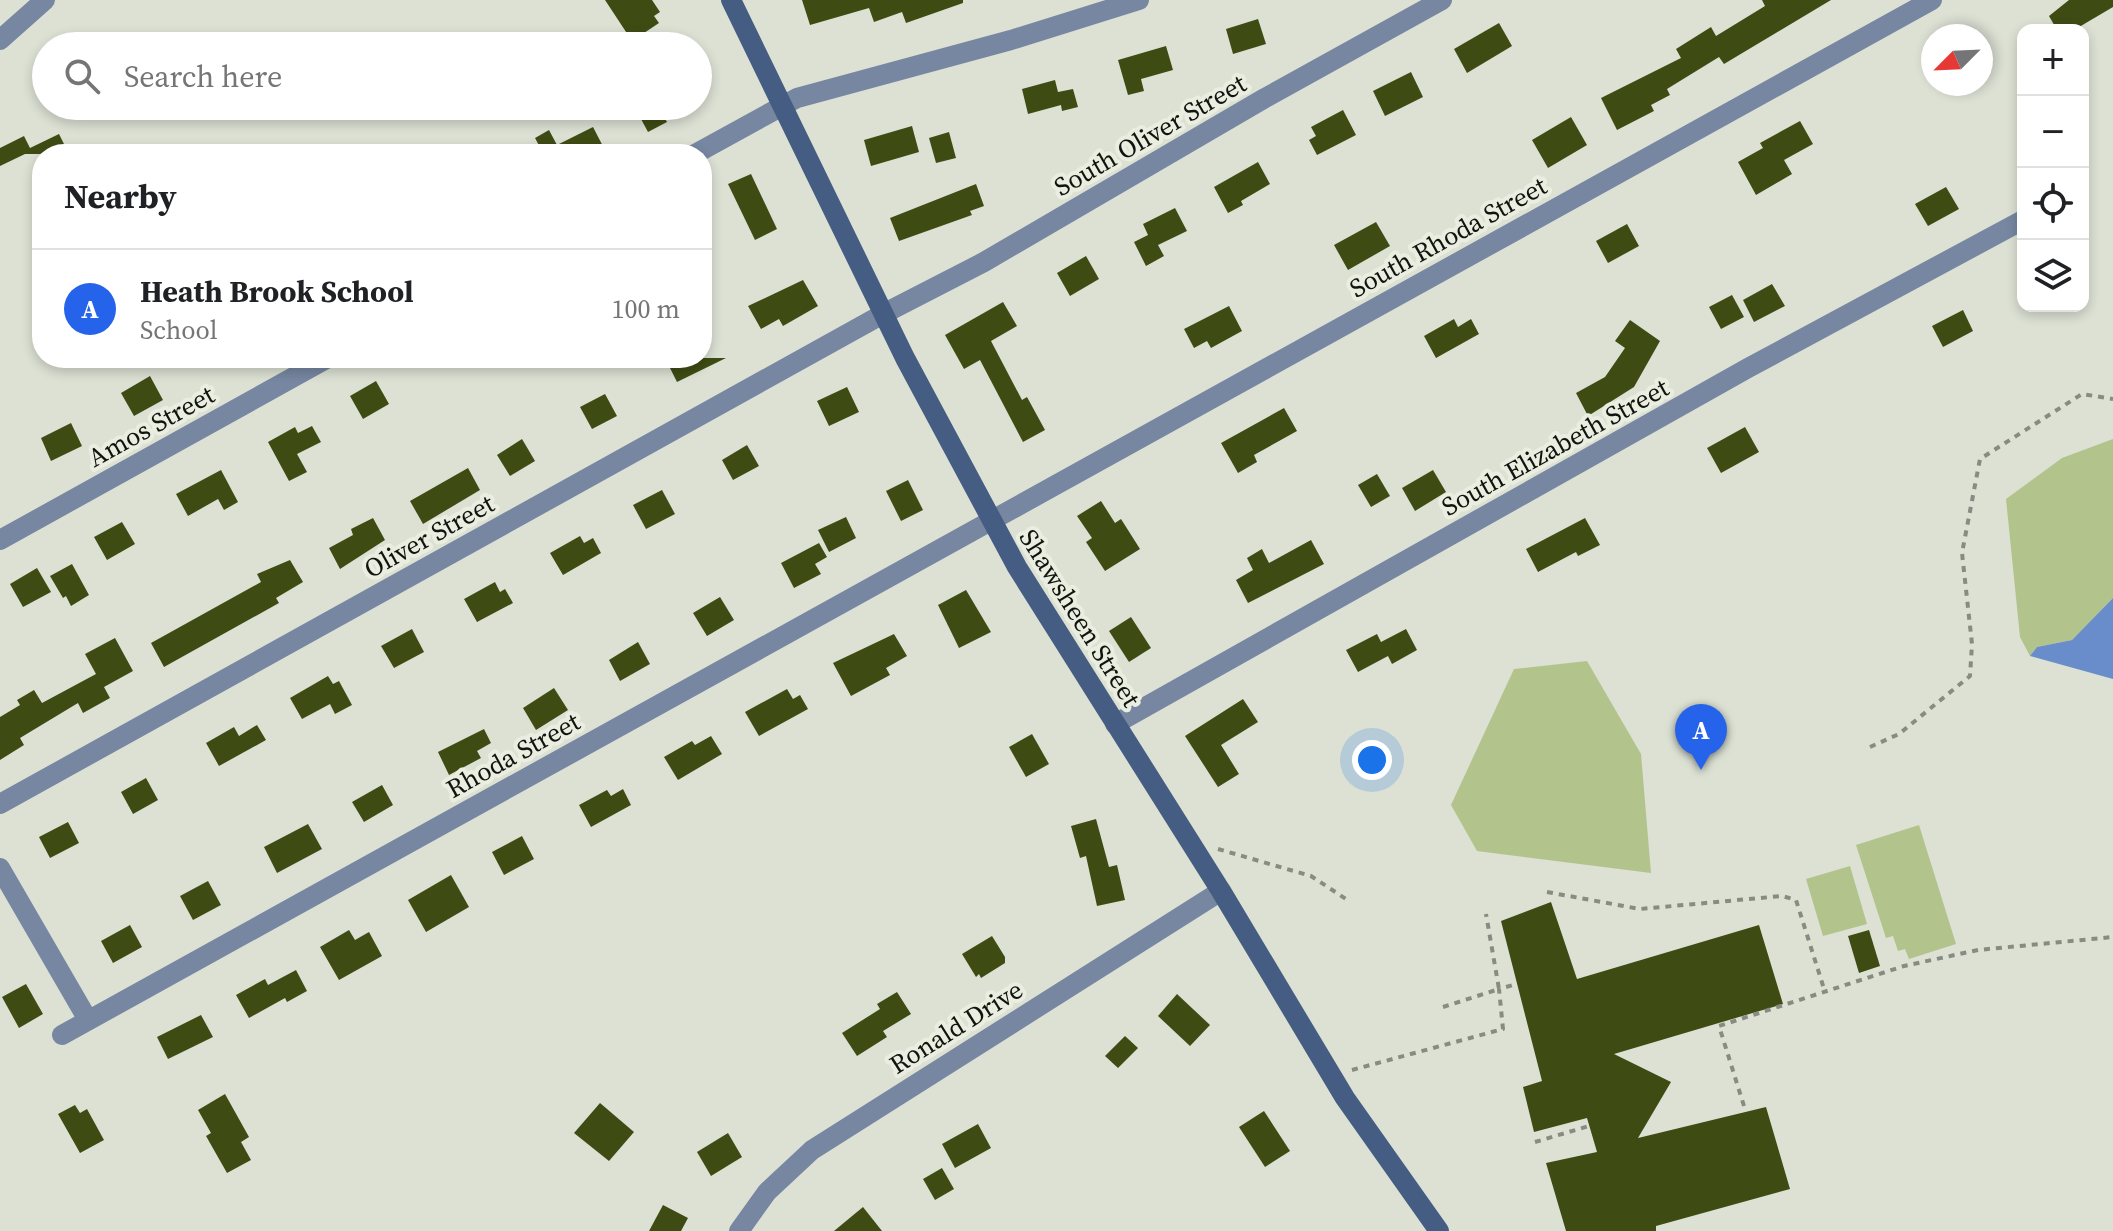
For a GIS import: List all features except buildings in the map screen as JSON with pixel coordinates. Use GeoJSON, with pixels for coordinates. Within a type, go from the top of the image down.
{"type":"FeatureCollection","features":[{"type":"Feature","properties":{"kind":"main road","name":"Shawsheen Street"},"geometry":{"type":"LineString","coordinates":[[731,0],[785,104],[883,314],[990,520],[1221,891],[1345,1098],[1439,1231]]}},
{"type":"Feature","properties":{"kind":"street"},"geometry":{"type":"LineString","coordinates":[[0,40],[45,0]]}},
{"type":"Feature","properties":{"kind":"street"},"geometry":{"type":"LineString","coordinates":[[712,145],[785,104],[1139,0]]}},
{"type":"Feature","properties":{"kind":"street","name":"South Oliver Street"},"geometry":{"type":"LineString","coordinates":[[883,314],[998,254],[1265,98],[1442,0]]}},
{"type":"Feature","properties":{"kind":"street","name":"South Rhoda Street"},"geometry":{"type":"LineString","coordinates":[[990,520],[1932,0]]}},
{"type":"Feature","properties":{"kind":"street","name":"South Elizabeth Street"},"geometry":{"type":"LineString","coordinates":[[1115,724],[1748,368],[2017,223]]}},
{"type":"Feature","properties":{"kind":"street","name":"Oliver Street"},"geometry":{"type":"LineString","coordinates":[[0,804],[883,314]]}},
{"type":"Feature","properties":{"kind":"street","name":"Amos Street"},"geometry":{"type":"LineString","coordinates":[[0,540],[310,368]]}},
{"type":"Feature","properties":{"kind":"street","name":"Rhoda Street"},"geometry":{"type":"LineString","coordinates":[[62,1035],[990,520]]}},
{"type":"Feature","properties":{"kind":"street"},"geometry":{"type":"LineString","coordinates":[[0,868],[88,1020]]}},
{"type":"Feature","properties":{"kind":"street","name":"Ronald Drive"},"geometry":{"type":"LineString","coordinates":[[739,1231],[767,1192],[812,1150],[1221,891]]}},
{"type":"Feature","properties":{"kind":"path"},"geometry":{"type":"LineString","coordinates":[[1870,747],[1899,734],[1970,676],[1972,644],[1962,553],[1980,459],[2082,394],[2113,399]]}},
{"type":"Feature","properties":{"kind":"path"},"geometry":{"type":"LineString","coordinates":[[1199,857],[1212,847],[1311,876],[1346,899]]}},
{"type":"Feature","properties":{"kind":"path"},"geometry":{"type":"LineString","coordinates":[[1547,892],[1640,909],[1782,896],[1796,900],[1825,992]]}},
{"type":"Feature","properties":{"kind":"path"},"geometry":{"type":"LineString","coordinates":[[1352,1070],[1503,1029],[1486,914]]}},
{"type":"Feature","properties":{"kind":"path"},"geometry":{"type":"LineString","coordinates":[[1744,1106],[1719,1026],[1904,966],[1978,950],[2113,937]]}},
{"type":"Feature","properties":{"kind":"path"},"geometry":{"type":"LineString","coordinates":[[1443,1007],[1517,984]]}},
{"type":"Feature","properties":{"kind":"path"},"geometry":{"type":"LineString","coordinates":[[1535,1142],[1589,1126]]}},
{"type":"Feature","properties":{"kind":"green space"},"geometry":{"type":"Polygon","coordinates":[[[2113,439],[2113,598],[2072,640],[2037,647],[2030,656],[2020,637],[2006,499],[2062,458],[2113,439]]]}},
{"type":"Feature","properties":{"kind":"green space"},"geometry":{"type":"Polygon","coordinates":[[[1587,661],[1641,754],[1651,873],[1477,851],[1451,805],[1514,669],[1587,661]]]}},
{"type":"Feature","properties":{"kind":"green space"},"geometry":{"type":"Polygon","coordinates":[[[1919,825],[1956,944],[1909,959],[1905,949],[1898,951],[1893,936],[1886,938],[1856,845],[1919,825]]]}},
{"type":"Feature","properties":{"kind":"green space"},"geometry":{"type":"Polygon","coordinates":[[[1850,866],[1867,924],[1823,936],[1806,879],[1850,866]]]}},
{"type":"Feature","properties":{"kind":"water"},"geometry":{"type":"Polygon","coordinates":[[[2113,598],[2113,679],[2030,656],[2037,647],[2072,640],[2113,598]]]}},
{"type":"Feature","properties":{"kind":"place","name":"Heath Brook School"},"geometry":{"type":"Point","coordinates":[1701,770]}}]}
